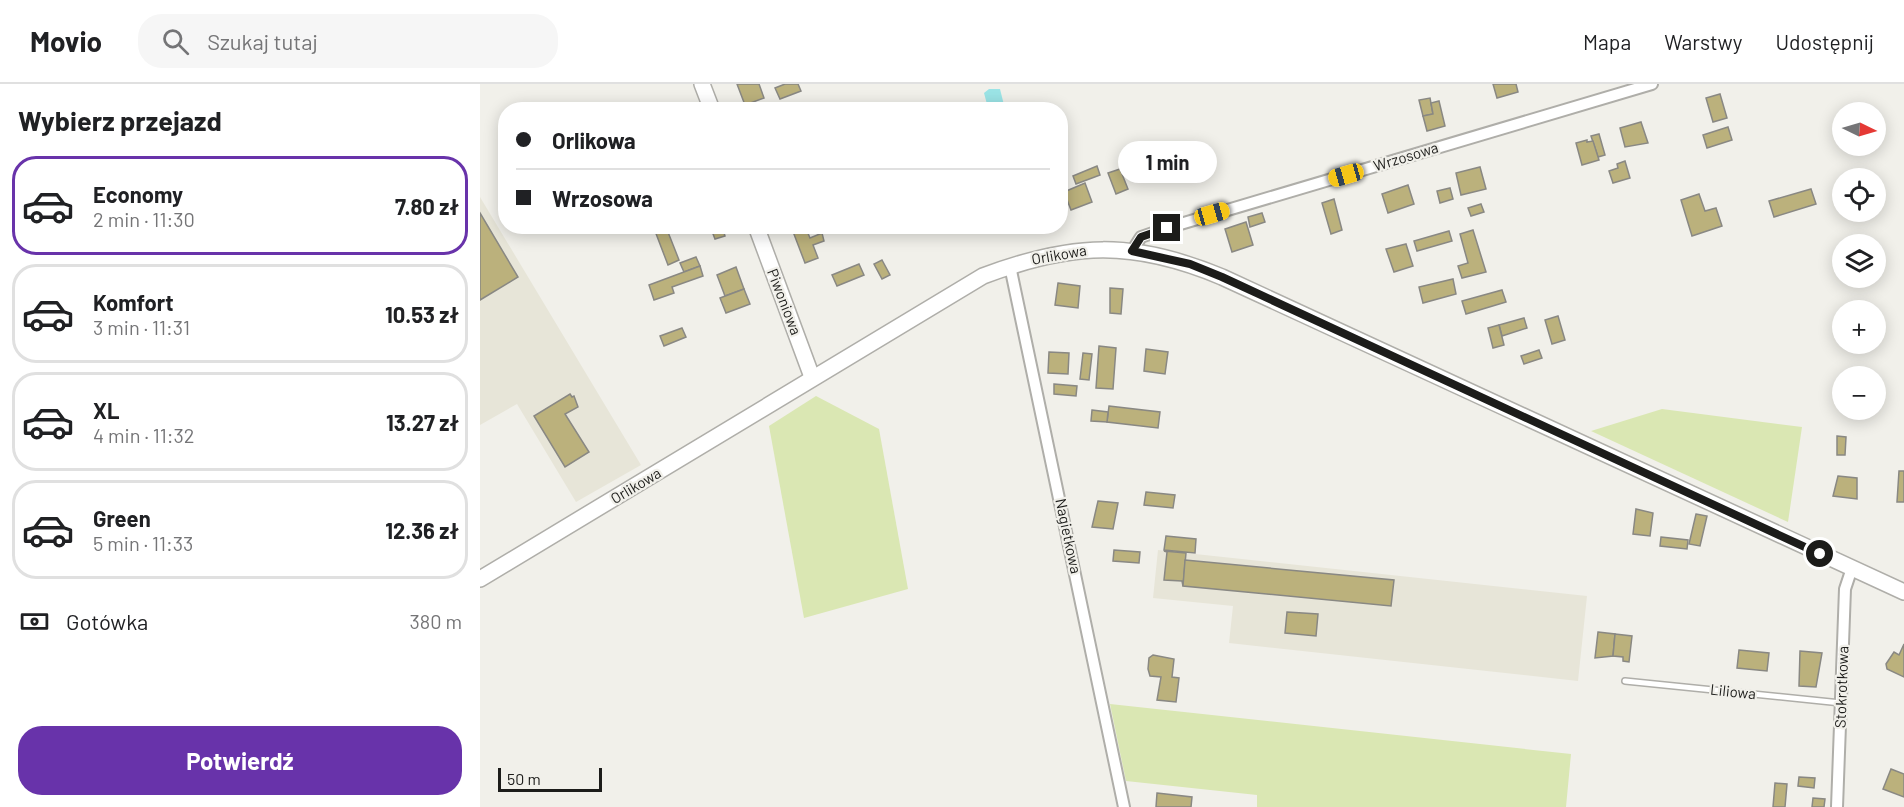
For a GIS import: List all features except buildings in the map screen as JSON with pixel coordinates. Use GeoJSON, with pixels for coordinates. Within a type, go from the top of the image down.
{"type":"FeatureCollection","features":[{"type":"Feature","properties":{"kind":"street"},"geometry":{"type":"LineString","coordinates":[[702,84],[709,102]]}},
{"type":"Feature","properties":{"kind":"street","name":"Wrzosowa"},"geometry":{"type":"LineString","coordinates":[[1132,251],[1141,237],[1167,228],[1652,84]]}},
{"type":"Feature","properties":{"kind":"street","name":"Piwoniowa"},"geometry":{"type":"LineString","coordinates":[[759,234],[813,377]]}},
{"type":"Feature","properties":{"kind":"street","name":"Orlikowa"},"geometry":{"type":"LineString","coordinates":[[480,579],[942,298],[983,276],[1010,266],[1041,256],[1088,248],[1132,251],[1190,264],[1222,277],[1904,592]]}},
{"type":"Feature","properties":{"kind":"street","name":"Nagietkowa"},"geometry":{"type":"LineString","coordinates":[[1010,266],[1124,807]]}},
{"type":"Feature","properties":{"kind":"street","name":"Stokrotkowa"},"geometry":{"type":"LineString","coordinates":[[1837,807],[1845,590],[1851,568]]}},
{"type":"Feature","properties":{"kind":"lane","name":"Liliowa"},"geometry":{"type":"LineString","coordinates":[[1625,681],[1841,703]]}},
{"type":"Feature","properties":{"kind":"shaded area"},"geometry":{"type":"Polygon","coordinates":[[[480,197],[498,227],[498,234],[502,234],[641,465],[576,502],[517,404],[480,425],[480,197]]]}},
{"type":"Feature","properties":{"kind":"shaded area"},"geometry":{"type":"Polygon","coordinates":[[[1158,550],[1587,596],[1578,681],[1229,643],[1233,606],[1153,598],[1158,550]]]}},
{"type":"Feature","properties":{"kind":"green space"},"geometry":{"type":"Polygon","coordinates":[[[816,396],[879,429],[908,589],[804,618],[769,426],[816,396]]]}},
{"type":"Feature","properties":{"kind":"green space"},"geometry":{"type":"Polygon","coordinates":[[[1662,409],[1802,427],[1788,522],[1591,431],[1662,409]]]}},
{"type":"Feature","properties":{"kind":"green space"},"geometry":{"type":"Polygon","coordinates":[[[1110,704],[1571,754],[1566,807],[1257,807],[1257,795],[1126,781],[1110,704]]]}},
{"type":"Feature","properties":{"kind":"water"},"geometry":{"type":"Polygon","coordinates":[[[989,89],[1000,89],[1003,102],[986,102],[984,93],[989,89]]]}},
{"type":"Feature","properties":{"kind":"route"},"geometry":{"type":"LineString","coordinates":[[1167,228],[1141,237],[1132,251],[1190,264],[1222,277],[1820,554]]}}]}
